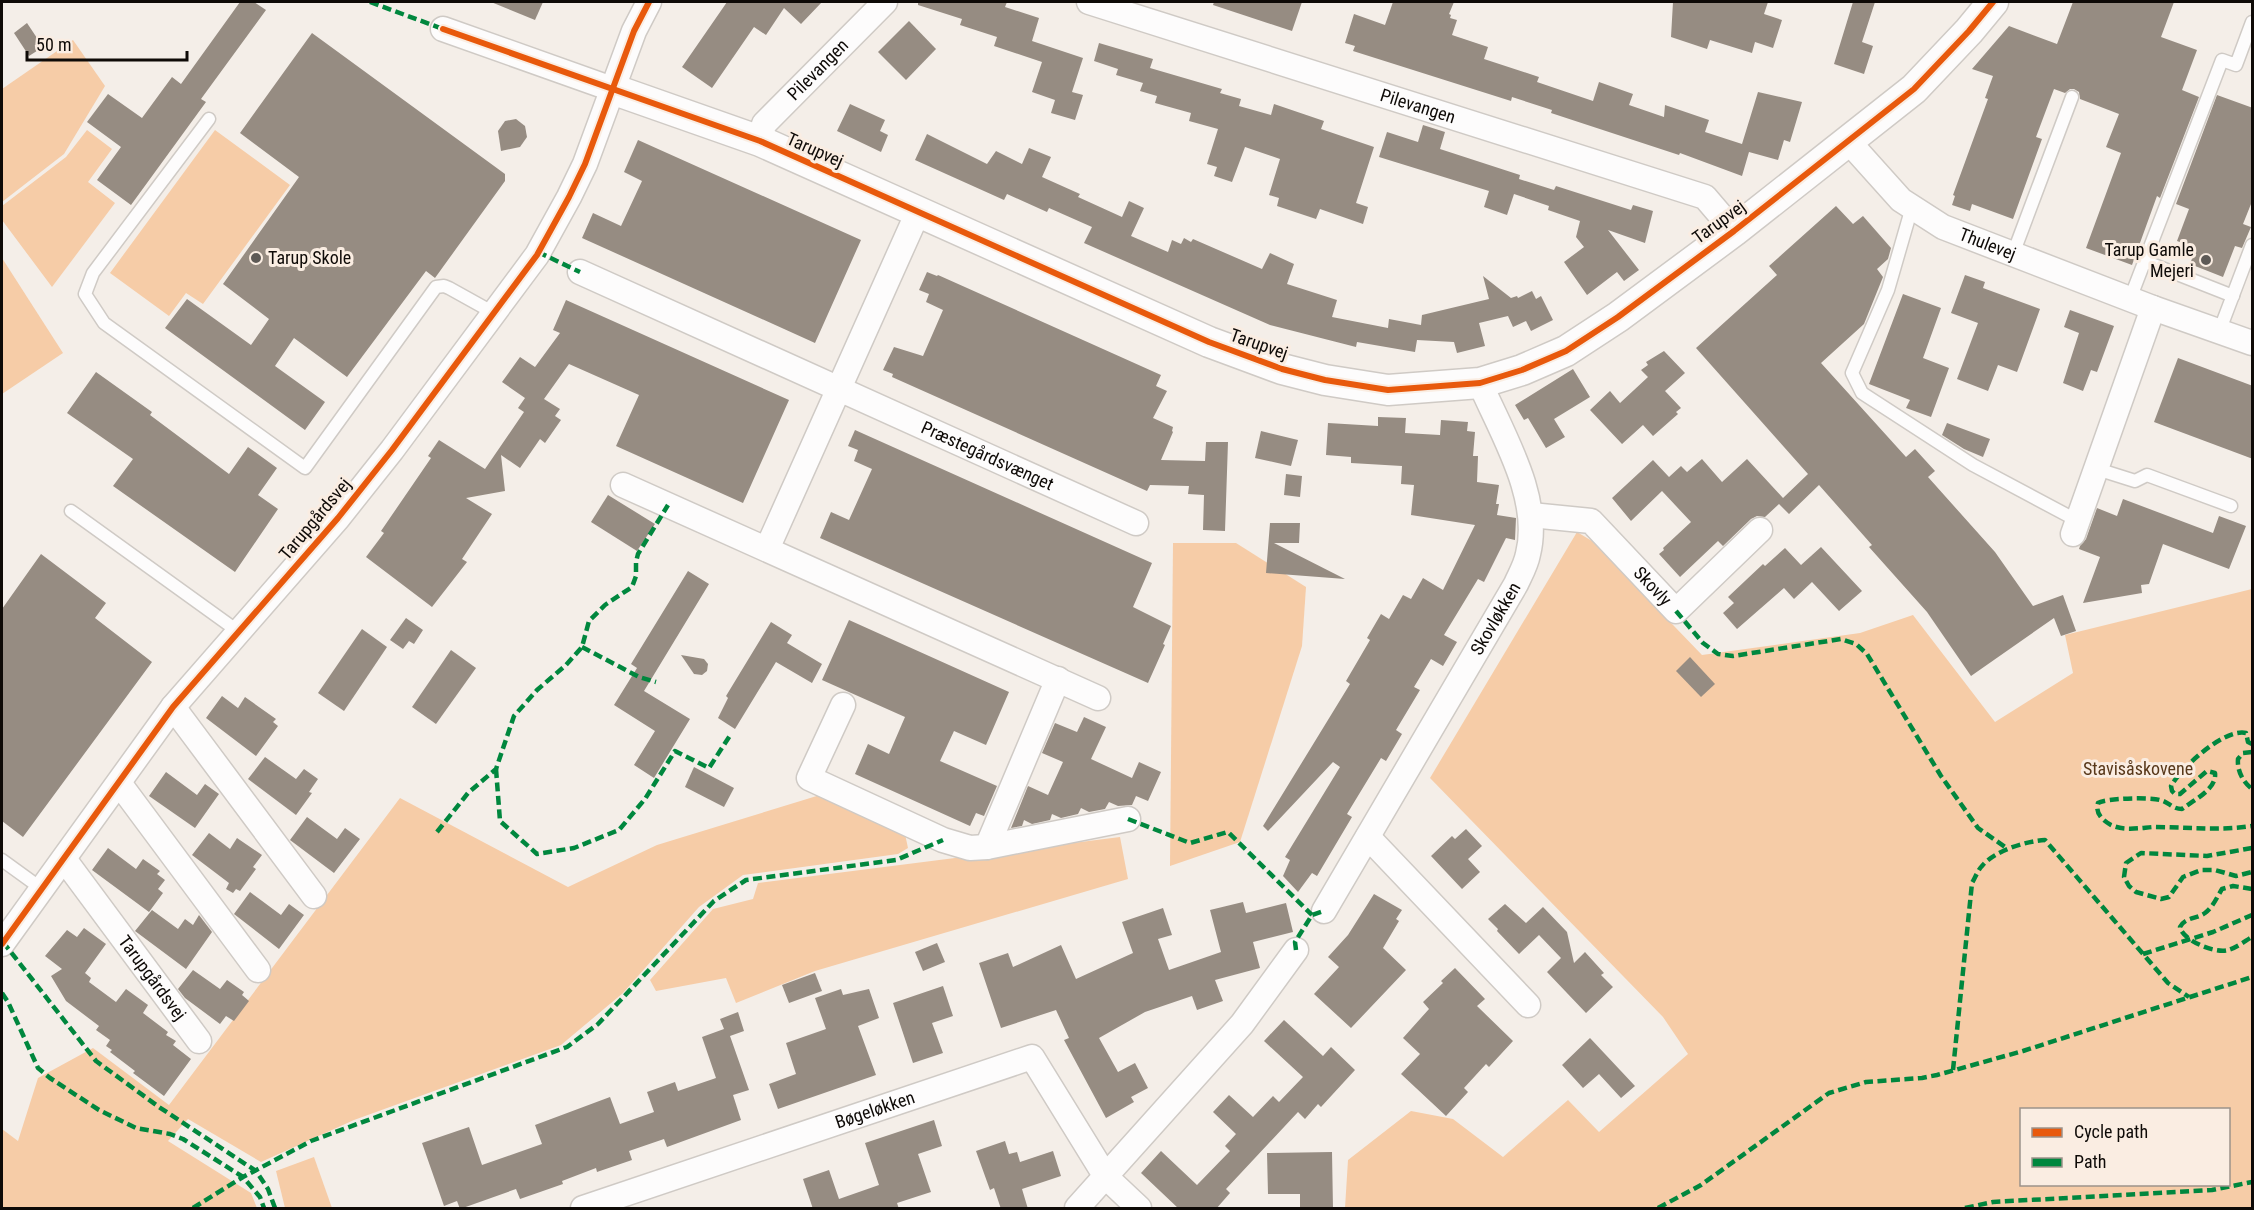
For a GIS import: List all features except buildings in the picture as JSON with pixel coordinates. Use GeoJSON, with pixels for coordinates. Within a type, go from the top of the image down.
{"type":"FeatureCollection","features":[{"type":"Feature","properties":{"kind":"street","name":"Tarupgårdsvej"},"geometry":{"type":"LineString","coordinates":[[2,944],[173,707],[338,518],[392,450],[537,255],[570,197],[585,164],[634,31],[649,2]]}},
{"type":"Feature","properties":{"kind":"street","name":"Pilevangen"},"geometry":{"type":"LineString","coordinates":[[760,141],[764,124],[885,2]]}},
{"type":"Feature","properties":{"kind":"street","name":"Pilevangen"},"geometry":{"type":"LineString","coordinates":[[1089,2],[1705,197],[1734,231]]}},
{"type":"Feature","properties":{"kind":"street","name":"Tarupvej"},"geometry":{"type":"LineString","coordinates":[[443,28],[760,141],[1209,342],[1282,369],[1325,380],[1388,390],[1480,383],[1522,370],[1566,351],[1618,317],[1734,231],[1914,89],[1994,2]]}},
{"type":"Feature","properties":{"kind":"street","name":"Thulevej"},"geometry":{"type":"LineString","coordinates":[[1848,141],[1901,200],[1943,227],[2253,344]]}},
{"type":"Feature","properties":{"kind":"street"},"geometry":{"type":"LineString","coordinates":[[767,549],[918,212]]}},
{"type":"Feature","properties":{"kind":"street","name":"Præstegårdsvænget"},"geometry":{"type":"LineString","coordinates":[[580,272],[1136,523]]}},
{"type":"Feature","properties":{"kind":"street"},"geometry":{"type":"LineString","coordinates":[[2076,527],[2153,308]]}},
{"type":"Feature","properties":{"kind":"street","name":"Skovløkken"},"geometry":{"type":"LineString","coordinates":[[1324,911],[1516,584],[1528,555],[1531,515],[1522,480],[1480,383]]}},
{"type":"Feature","properties":{"kind":"street"},"geometry":{"type":"LineString","coordinates":[[623,485],[1098,698]]}},
{"type":"Feature","properties":{"kind":"street","name":"Skovly"},"geometry":{"type":"LineString","coordinates":[[1531,515],[1591,521],[1676,611],[1760,530]]}},
{"type":"Feature","properties":{"kind":"street"},"geometry":{"type":"LineString","coordinates":[[987,847],[1058,679]]}},
{"type":"Feature","properties":{"kind":"street"},"geometry":{"type":"LineString","coordinates":[[843,705],[809,778],[943,840],[970,848],[987,847],[1128,819]]}},
{"type":"Feature","properties":{"kind":"street"},"geometry":{"type":"LineString","coordinates":[[173,707],[314,896]]}},
{"type":"Feature","properties":{"kind":"street"},"geometry":{"type":"LineString","coordinates":[[119,783],[258,970]]}},
{"type":"Feature","properties":{"kind":"street"},"geometry":{"type":"LineString","coordinates":[[1368,837],[1528,1005]]}},
{"type":"Feature","properties":{"kind":"street","name":"Tarupgårdsvej"},"geometry":{"type":"LineString","coordinates":[[64,859],[199,1041]]}},
{"type":"Feature","properties":{"kind":"street"},"geometry":{"type":"LineString","coordinates":[[1077,1209],[1242,1023],[1296,950]]}},
{"type":"Feature","properties":{"kind":"street","name":"Bøgeløkken"},"geometry":{"type":"LineString","coordinates":[[583,1209],[1032,1057],[1106,1177],[1139,1209]]}},
{"type":"Feature","properties":{"kind":"lane"},"geometry":{"type":"LineString","coordinates":[[2130,299],[2222,60],[2236,65],[2253,22]]}},
{"type":"Feature","properties":{"kind":"lane"},"geometry":{"type":"LineString","coordinates":[[2013,254],[2072,97]]}},
{"type":"Feature","properties":{"kind":"lane"},"geometry":{"type":"LineString","coordinates":[[209,119],[93,273],[85,294],[104,323],[305,468],[436,287],[449,288],[494,313]]}},
{"type":"Feature","properties":{"kind":"lane"},"geometry":{"type":"LineString","coordinates":[[1912,207],[1888,290],[1852,373],[1862,393],[1973,465],[2076,527]]}},
{"type":"Feature","properties":{"kind":"lane"},"geometry":{"type":"LineString","coordinates":[[2219,332],[2253,245]]}},
{"type":"Feature","properties":{"kind":"lane"},"geometry":{"type":"LineString","coordinates":[[2144,261],[2233,296]]}},
{"type":"Feature","properties":{"kind":"lane"},"geometry":{"type":"LineString","coordinates":[[2097,469],[2135,481],[2147,475],[2231,506]]}},
{"type":"Feature","properties":{"kind":"lane"},"geometry":{"type":"LineString","coordinates":[[71,511],[238,632]]}},
{"type":"Feature","properties":{"kind":"lane"},"geometry":{"type":"LineString","coordinates":[[2,860],[42,889]]}},
{"type":"Feature","properties":{"kind":"green space"},"geometry":{"type":"Polygon","coordinates":[[[73,40],[105,86],[64,154],[2,202],[2,89],[73,40]]]}},
{"type":"Feature","properties":{"kind":"green space"},"geometry":{"type":"Polygon","coordinates":[[[87,130],[112,149],[88,182],[115,203],[52,287],[2,220],[2,206],[66,157],[87,130]]]}},
{"type":"Feature","properties":{"kind":"green space"},"geometry":{"type":"Polygon","coordinates":[[[215,130],[290,185],[203,304],[186,293],[169,316],[110,273],[215,130]]]}},
{"type":"Feature","properties":{"kind":"green space"},"geometry":{"type":"Polygon","coordinates":[[[2,258],[63,353],[2,394],[2,258]]]}},
{"type":"Feature","properties":{"kind":"green space","name":"Stavisåskovene"},"geometry":{"type":"Polygon","coordinates":[[[1577,532],[1592,541],[1702,655],[1860,633],[1913,615],[1995,722],[2073,673],[2065,635],[2252,589],[2252,1208],[1345,1208],[1348,1160],[1411,1111],[1453,1119],[1503,1157],[1568,1100],[1599,1132],[1688,1054],[1663,1017],[1430,778],[1577,532]]]}},
{"type":"Feature","properties":{"kind":"green space"},"geometry":{"type":"Polygon","coordinates":[[[1173,543],[1236,543],[1306,587],[1302,646],[1240,842],[1170,866],[1173,543]]]}},
{"type":"Feature","properties":{"kind":"green space"},"geometry":{"type":"Polygon","coordinates":[[[820,795],[905,834],[908,848],[898,854],[743,875],[699,907],[623,993],[561,1045],[354,1120],[261,1162],[188,1119],[168,1141],[251,1193],[257,1208],[2,1208],[2,1129],[18,1141],[38,1078],[93,1048],[169,1105],[400,798],[568,887],[657,845],[820,795]]]}},
{"type":"Feature","properties":{"kind":"green space"},"geometry":{"type":"Polygon","coordinates":[[[1120,837],[1128,879],[815,971],[736,1003],[726,978],[656,991],[650,980],[713,909],[753,899],[758,883],[1120,837]]]}},
{"type":"Feature","properties":{"kind":"green space"},"geometry":{"type":"Polygon","coordinates":[[[314,1157],[332,1208],[285,1208],[276,1171],[314,1157]]]}},
{"type":"Feature","properties":{"kind":"marked path"},"geometry":{"type":"LineString","coordinates":[[370,2],[443,29]]}},
{"type":"Feature","properties":{"kind":"marked path"},"geometry":{"type":"LineString","coordinates":[[538,252],[580,272]]}},
{"type":"Feature","properties":{"kind":"marked path"},"geometry":{"type":"LineString","coordinates":[[437,832],[468,793],[496,769],[514,716],[537,690],[566,665],[582,647],[589,621],[605,605],[632,587],[636,576],[638,554],[668,505]]}},
{"type":"Feature","properties":{"kind":"marked path"},"geometry":{"type":"LineString","coordinates":[[1676,611],[1703,643],[1718,654],[1733,656],[1841,639],[1856,644],[1867,654],[1941,776],[1978,828],[2008,849]]}},
{"type":"Feature","properties":{"kind":"marked path"},"geometry":{"type":"LineString","coordinates":[[582,647],[639,677],[656,682]]}},
{"type":"Feature","properties":{"kind":"marked path"},"geometry":{"type":"LineString","coordinates":[[2252,744],[2248,742],[2246,733],[2237,733],[2215,743],[2193,760],[2171,786],[2175,794],[2180,794],[2207,771],[2215,773],[2215,779],[2204,794],[2182,809],[2160,800],[2147,798],[2103,801],[2098,803],[2097,807],[2098,813],[2105,821],[2121,828],[2215,829],[2252,826]]}},
{"type":"Feature","properties":{"kind":"marked path"},"geometry":{"type":"LineString","coordinates":[[496,769],[500,821],[537,854],[574,848],[619,830],[645,799],[675,751],[709,768],[731,734]]}},
{"type":"Feature","properties":{"kind":"marked path"},"geometry":{"type":"LineString","coordinates":[[2252,752],[2243,753],[2238,759],[2241,776],[2252,789]]}},
{"type":"Feature","properties":{"kind":"marked path"},"geometry":{"type":"LineString","coordinates":[[1128,819],[1190,843],[1228,832],[1312,915]]}},
{"type":"Feature","properties":{"kind":"marked path"},"geometry":{"type":"LineString","coordinates":[[193,1208],[243,1177],[311,1141],[567,1047],[598,1024],[714,901],[746,880],[896,860],[943,840]]}},
{"type":"Feature","properties":{"kind":"marked path"},"geometry":{"type":"LineString","coordinates":[[1953,1070],[1972,883],[1987,861],[2002,851],[2029,842],[2045,840],[2168,983],[2189,997]]}},
{"type":"Feature","properties":{"kind":"marked path"},"geometry":{"type":"LineString","coordinates":[[2252,848],[2207,856],[2141,853],[2126,863],[2124,877],[2136,892],[2161,899],[2169,897],[2183,877],[2201,870],[2215,870],[2236,876],[2252,872]]}},
{"type":"Feature","properties":{"kind":"marked path"},"geometry":{"type":"LineString","coordinates":[[2252,889],[2233,886],[2222,889],[2208,911],[2185,921],[2180,927],[2182,932],[2193,941],[2222,951],[2231,949],[2252,937]]}},
{"type":"Feature","properties":{"kind":"marked path"},"geometry":{"type":"LineString","coordinates":[[1296,950],[1295,942],[1312,915],[1324,911]]}},
{"type":"Feature","properties":{"kind":"marked path"},"geometry":{"type":"LineString","coordinates":[[2143,954],[2213,932],[2252,915]]}},
{"type":"Feature","properties":{"kind":"marked path"},"geometry":{"type":"LineString","coordinates":[[3,942],[96,1061],[159,1107],[256,1171],[268,1189],[275,1208]]}},
{"type":"Feature","properties":{"kind":"marked path"},"geometry":{"type":"LineString","coordinates":[[1658,1208],[1701,1185],[1829,1093],[1866,1082],[1937,1075],[2023,1051],[2252,977]]}},
{"type":"Feature","properties":{"kind":"marked path"},"geometry":{"type":"LineString","coordinates":[[2,993],[38,1068],[50,1078],[99,1110],[136,1128],[170,1134],[183,1139],[243,1177],[260,1197],[264,1208]]}},
{"type":"Feature","properties":{"kind":"marked path"},"geometry":{"type":"LineString","coordinates":[[1965,1208],[1993,1202],[2212,1190],[2252,1182]]}},
{"type":"Feature","properties":{"kind":"cycle path"},"geometry":{"type":"LineString","coordinates":[[2,944],[173,707],[338,518],[392,450],[537,255],[585,164],[634,31],[649,2]]}},
{"type":"Feature","properties":{"kind":"cycle path"},"geometry":{"type":"LineString","coordinates":[[443,29],[760,141],[1209,342],[1282,369],[1325,380],[1388,390],[1480,383],[1522,370],[1566,351],[1618,317],[1734,231],[1914,89],[1993,2]]}},
{"type":"Feature","properties":{"kind":"place","name":"Tarup Skole"},"geometry":{"type":"Point","coordinates":[256,258]}},
{"type":"Feature","properties":{"kind":"place","name":"Tarup Gamle Mejeri"},"geometry":{"type":"Point","coordinates":[2206,260]}}]}
